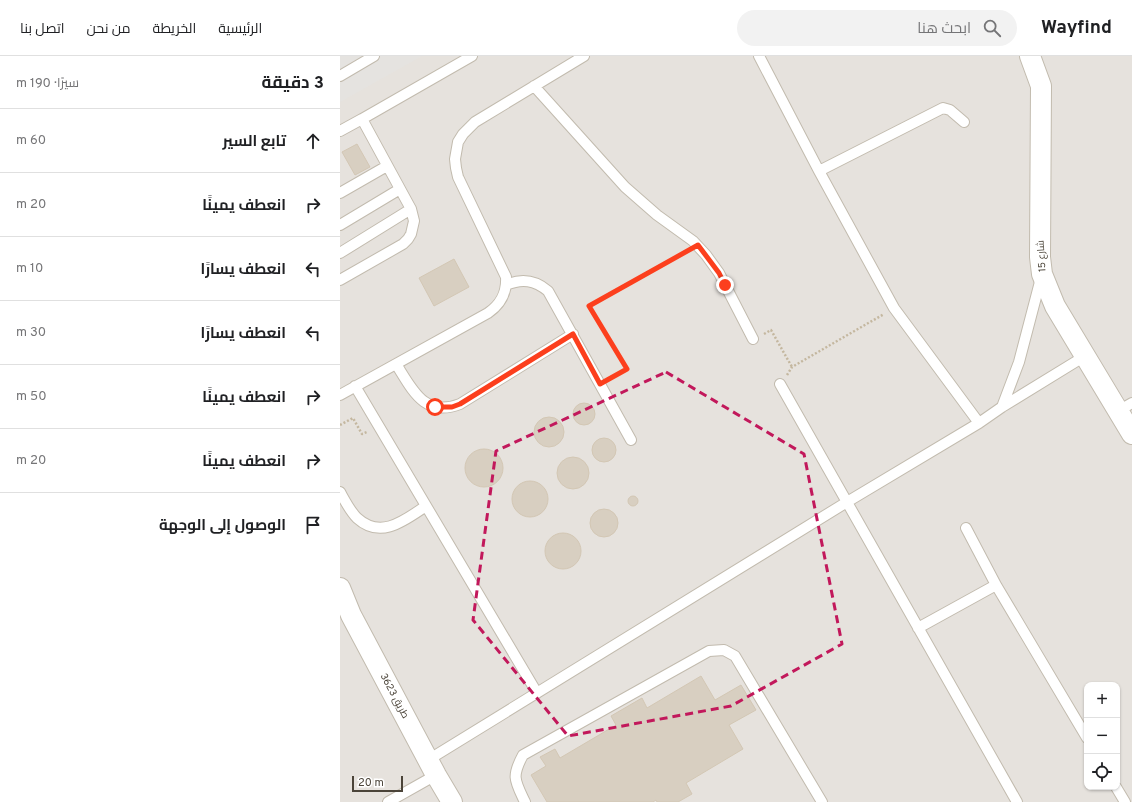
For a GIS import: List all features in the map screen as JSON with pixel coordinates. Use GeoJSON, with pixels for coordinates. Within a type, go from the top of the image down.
{"type":"FeatureCollection","features":[{"type":"Feature","properties":{"kind":"street","name":"شارع 15"},"geometry":{"type":"LineString","coordinates":[[1030,56],[1041,86],[1040,257],[1042,274],[1055,306],[1085,356],[1125,407],[1132,434]]}},
{"type":"Feature","properties":{"kind":"street","name":"طريق 3623"},"geometry":{"type":"LineString","coordinates":[[340,588],[351,615],[452,802]]}},
{"type":"Feature","properties":{"kind":"lane"},"geometry":{"type":"LineString","coordinates":[[340,76],[361,59],[374,56]]}},
{"type":"Feature","properties":{"kind":"lane"},"geometry":{"type":"LineString","coordinates":[[340,131],[472,56]]}},
{"type":"Feature","properties":{"kind":"lane"},"geometry":{"type":"LineString","coordinates":[[340,394],[495,308],[504,294],[506,277],[458,177],[456,168],[456,150],[462,134],[468,127],[584,56]]}},
{"type":"Feature","properties":{"kind":"lane"},"geometry":{"type":"LineString","coordinates":[[759,56],[819,171],[894,308],[979,423]]}},
{"type":"Feature","properties":{"kind":"lane"},"geometry":{"type":"LineString","coordinates":[[534,86],[625,187],[652,211],[698,245],[719,273],[753,339]]}},
{"type":"Feature","properties":{"kind":"lane"},"geometry":{"type":"LineString","coordinates":[[819,171],[943,108],[950,110],[964,122]]}},
{"type":"Feature","properties":{"kind":"lane"},"geometry":{"type":"LineString","coordinates":[[340,280],[403,244],[408,240],[414,222],[411,209],[362,119]]}},
{"type":"Feature","properties":{"kind":"lane"},"geometry":{"type":"LineString","coordinates":[[340,193],[387,166]]}},
{"type":"Feature","properties":{"kind":"lane"},"geometry":{"type":"LineString","coordinates":[[340,225],[400,189]]}},
{"type":"Feature","properties":{"kind":"lane"},"geometry":{"type":"LineString","coordinates":[[340,253],[411,209]]}},
{"type":"Feature","properties":{"kind":"lane"},"geometry":{"type":"LineString","coordinates":[[1002,407],[1019,362],[1042,274]]}},
{"type":"Feature","properties":{"kind":"lane"},"geometry":{"type":"LineString","coordinates":[[506,285],[515,281],[533,281],[548,291],[554,299],[631,440]]}},
{"type":"Feature","properties":{"kind":"lane"},"geometry":{"type":"LineString","coordinates":[[396,364],[420,400],[435,407],[452,407],[460,404],[573,334]]}},
{"type":"Feature","properties":{"kind":"lane"},"geometry":{"type":"LineString","coordinates":[[388,802],[432,767],[537,693],[847,502],[979,423],[1002,407],[1085,356]]}},
{"type":"Feature","properties":{"kind":"lane"},"geometry":{"type":"LineString","coordinates":[[780,384],[1017,802]]}},
{"type":"Feature","properties":{"kind":"lane"},"geometry":{"type":"LineString","coordinates":[[355,386],[537,693]]}},
{"type":"Feature","properties":{"kind":"lane"},"geometry":{"type":"LineString","coordinates":[[340,492],[356,517],[363,523],[376,527],[389,527],[398,524],[426,506]]}},
{"type":"Feature","properties":{"kind":"lane"},"geometry":{"type":"LineString","coordinates":[[966,528],[996,585],[1084,733]]}},
{"type":"Feature","properties":{"kind":"lane"},"geometry":{"type":"LineString","coordinates":[[918,628],[996,585]]}},
{"type":"Feature","properties":{"kind":"lane"},"geometry":{"type":"LineString","coordinates":[[525,802],[516,784],[516,768],[523,755],[709,651],[724,650],[735,656],[822,802]]}},
{"type":"Feature","properties":{"kind":"lane"},"geometry":{"type":"LineString","coordinates":[[1118,790],[1125,802]]}},
{"type":"Feature","properties":{"kind":"path"},"geometry":{"type":"LineString","coordinates":[[600,384],[627,369],[589,306],[698,245]]}},
{"type":"Feature","properties":{"kind":"path"},"geometry":{"type":"LineString","coordinates":[[780,384],[792,367],[894,308]]}},
{"type":"Feature","properties":{"kind":"path"},"geometry":{"type":"LineString","coordinates":[[753,339],[771,330],[792,367]]}},
{"type":"Feature","properties":{"kind":"path"},"geometry":{"type":"LineString","coordinates":[[340,425],[353,418],[362,434],[378,426]]}},
{"type":"Feature","properties":{"kind":"highlighted area"},"geometry":{"type":"Polygon","coordinates":[[[666,372],[804,454],[842,644],[731,706],[568,736],[473,620],[496,451],[666,372]]]}},
{"type":"Feature","properties":{"kind":"shaded area"},"geometry":{"type":"Polygon","coordinates":[[[340,56],[1132,56],[1132,802],[340,802],[340,56]]]}},
{"type":"Feature","properties":{"kind":"shaded area"},"geometry":{"type":"Polygon","coordinates":[[[340,56],[422,56],[340,102],[340,56]]]}},
{"type":"Feature","properties":{"kind":"building"},"geometry":{"type":"Polygon","coordinates":[[[357,144],[370,167],[355,175],[342,152],[357,144]]]}},
{"type":"Feature","properties":{"kind":"building"},"geometry":{"type":"Polygon","coordinates":[[[454,259],[469,287],[434,306],[419,278],[454,259]]]}},
{"type":"Feature","properties":{"kind":"building"},"geometry":{"type":"Polygon","coordinates":[[[584,403],[592,406],[595,414],[592,422],[584,425],[576,422],[573,414],[576,406],[584,403]]]}},
{"type":"Feature","properties":{"kind":"building"},"geometry":{"type":"Polygon","coordinates":[[[549,417],[560,421],[564,432],[560,443],[549,447],[538,443],[534,432],[538,421],[549,417]]]}},
{"type":"Feature","properties":{"kind":"building"},"geometry":{"type":"Polygon","coordinates":[[[604,438],[612,442],[616,450],[612,458],[604,462],[596,458],[592,450],[596,442],[604,438]]]}},
{"type":"Feature","properties":{"kind":"building"},"geometry":{"type":"Polygon","coordinates":[[[480,449],[488,449],[498,454],[502,461],[502,475],[498,482],[488,487],[480,487],[470,482],[468,479],[465,472],[465,464],[470,454],[473,452],[480,449]]]}},
{"type":"Feature","properties":{"kind":"building"},"geometry":{"type":"Polygon","coordinates":[[[570,457],[576,457],[585,461],[589,473],[585,485],[576,489],[570,489],[561,485],[557,476],[557,470],[561,461],[570,457]]]}},
{"type":"Feature","properties":{"kind":"building"},"geometry":{"type":"Polygon","coordinates":[[[530,481],[543,486],[548,499],[543,512],[530,517],[517,512],[512,499],[517,486],[530,481]]]}},
{"type":"Feature","properties":{"kind":"building"},"geometry":{"type":"Polygon","coordinates":[[[631,496],[635,496],[637,497],[637,505],[631,506],[628,503],[628,499],[631,496]]]}},
{"type":"Feature","properties":{"kind":"building"},"geometry":{"type":"Polygon","coordinates":[[[604,509],[614,513],[618,523],[614,533],[604,537],[594,533],[590,523],[594,513],[604,509]]]}},
{"type":"Feature","properties":{"kind":"building"},"geometry":{"type":"Polygon","coordinates":[[[567,533],[576,538],[580,544],[580,558],[576,564],[567,569],[559,569],[550,564],[546,558],[545,547],[550,538],[556,534],[567,533]]]}},
{"type":"Feature","properties":{"kind":"building"},"geometry":{"type":"Polygon","coordinates":[[[701,676],[715,700],[741,685],[756,710],[729,725],[743,749],[686,783],[692,794],[678,802],[657,802],[656,800],[653,802],[547,802],[531,775],[546,766],[540,757],[555,749],[560,758],[616,725],[611,716],[642,698],[647,708],[701,676]]]}},
{"type":"Feature","properties":{"kind":"route"},"geometry":{"type":"LineString","coordinates":[[435,407],[452,407],[460,404],[573,334],[600,384],[627,369],[589,306],[698,245],[719,273],[725,285]]}}]}
